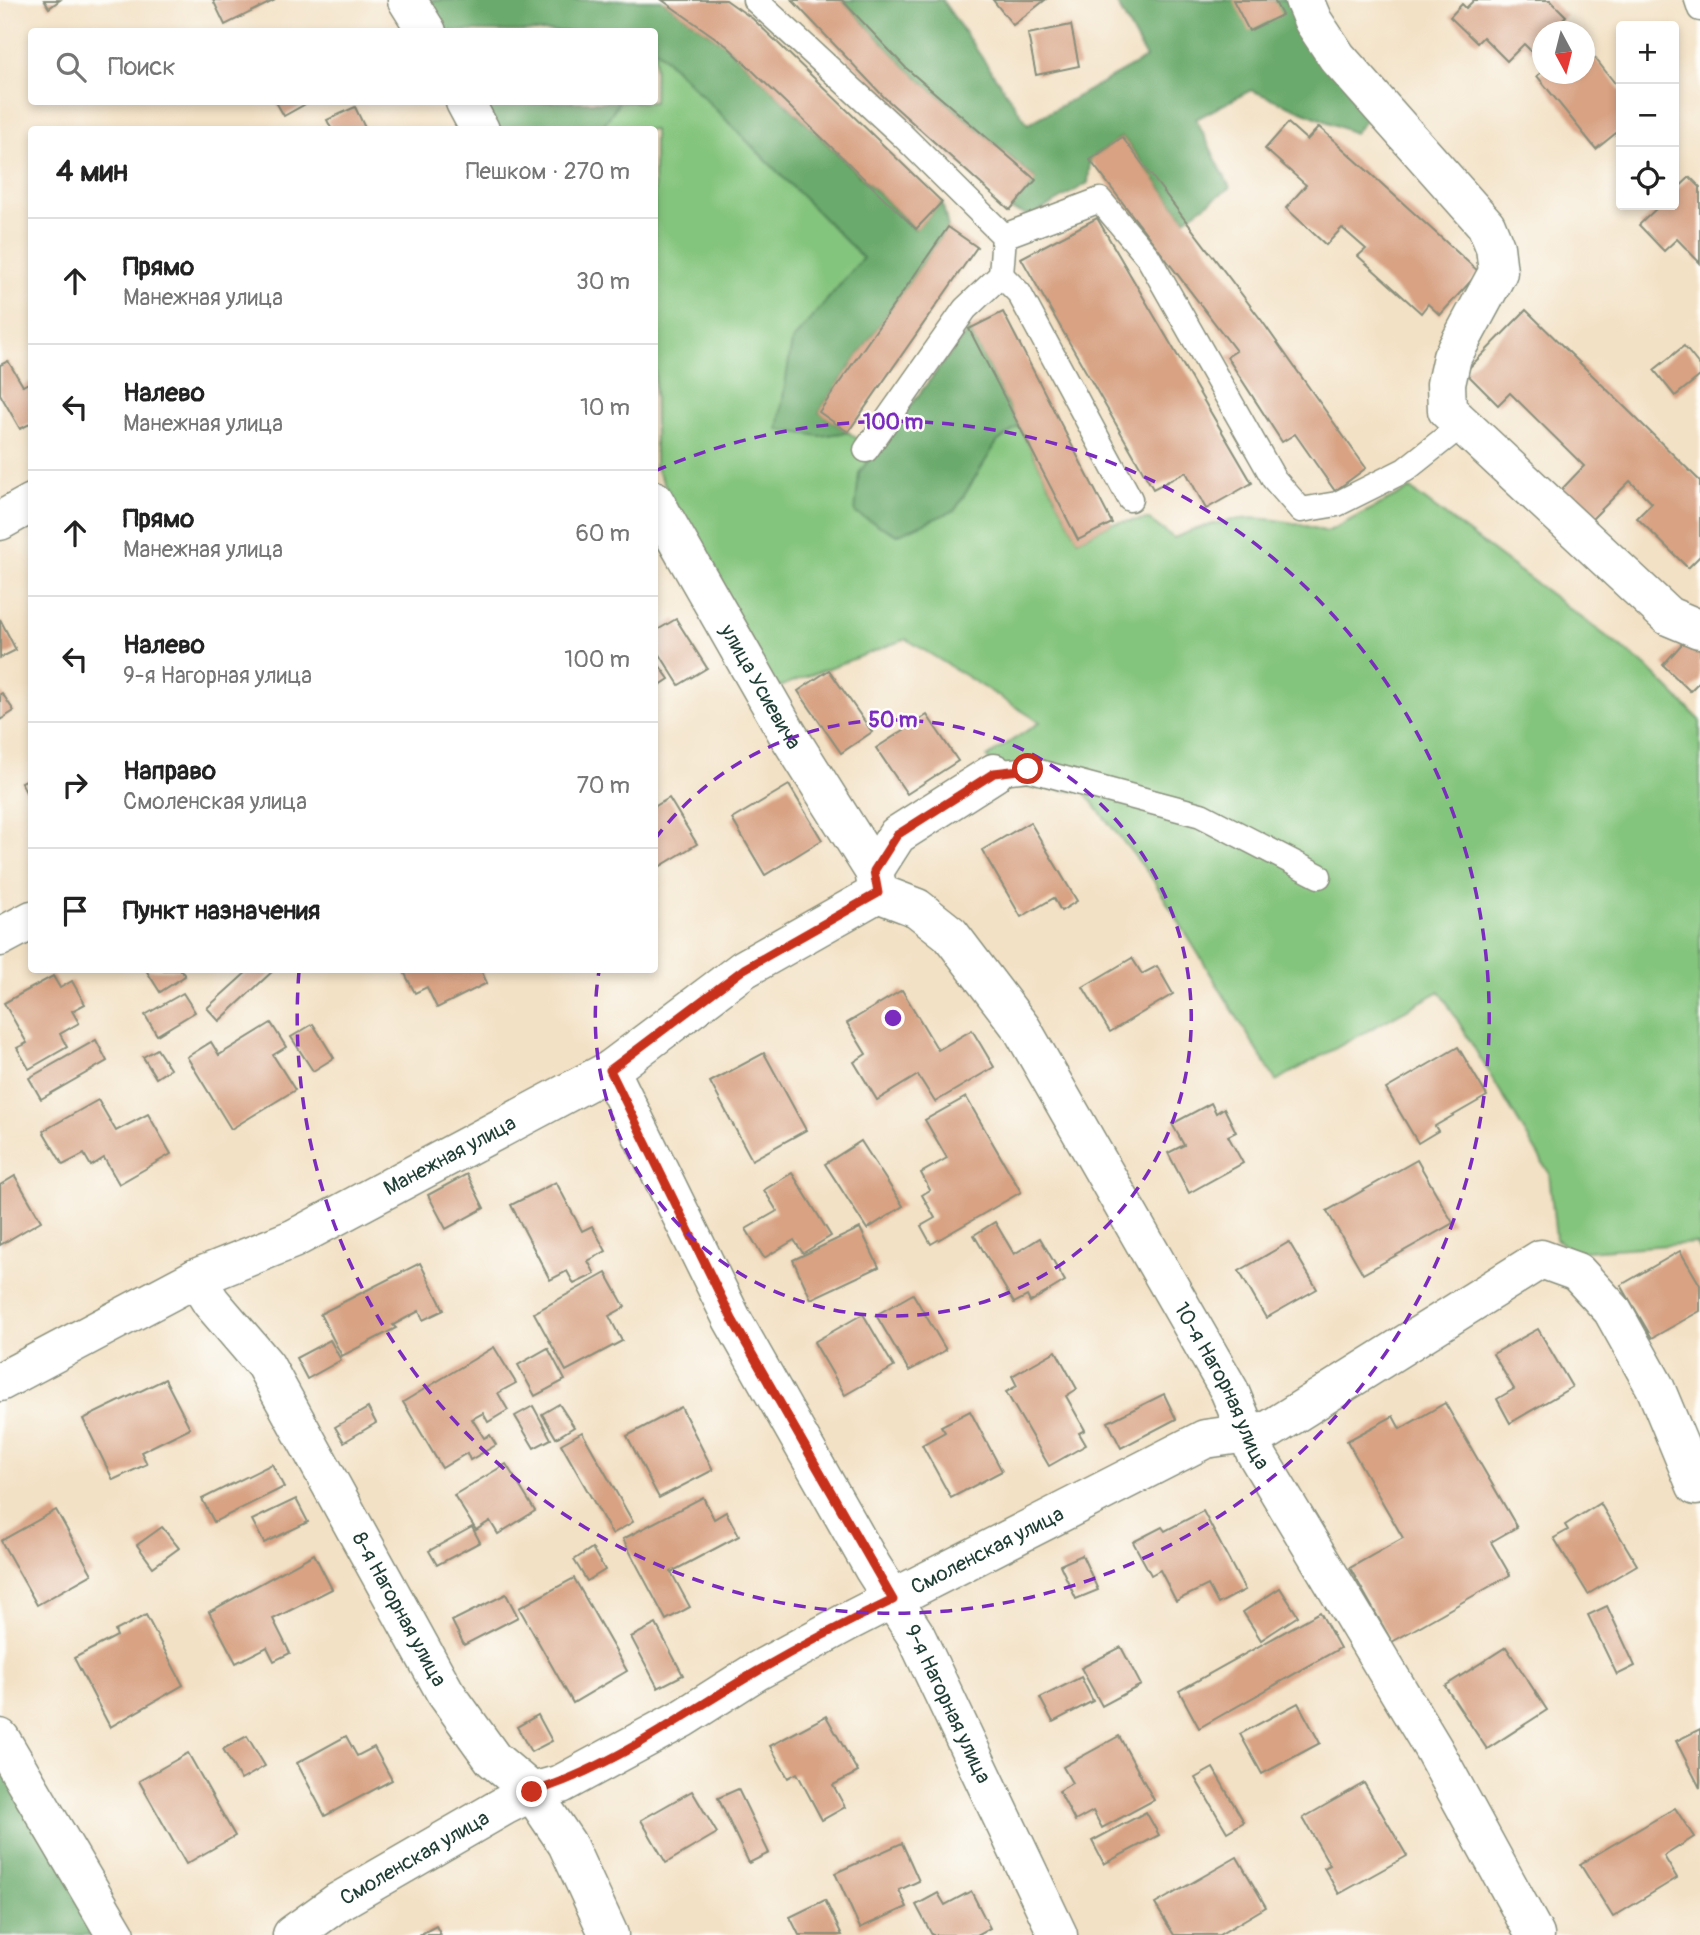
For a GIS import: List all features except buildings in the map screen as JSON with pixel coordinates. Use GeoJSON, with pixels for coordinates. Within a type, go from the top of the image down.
{"type":"FeatureCollection","features":[{"type":"Feature","properties":{"kind":"street"},"geometry":{"type":"LineString","coordinates":[[407,0],[424,28]]}},
{"type":"Feature","properties":{"kind":"street"},"geometry":{"type":"LineString","coordinates":[[1304,0],[1313,21],[1337,57],[1486,225],[1495,247],[1498,272],[1452,357],[1446,384],[1447,410],[1668,616],[1699,629]]}},
{"type":"Feature","properties":{"kind":"street"},"geometry":{"type":"LineString","coordinates":[[467,105],[478,126]]}},
{"type":"Feature","properties":{"kind":"street","name":"улица Усиевича"},"geometry":{"type":"LineString","coordinates":[[660,524],[876,882]]}},
{"type":"Feature","properties":{"kind":"street","name":"Манежная улица"},"geometry":{"type":"LineString","coordinates":[[0,1382],[196,1278],[293,1239],[610,1070],[744,969],[876,882],[897,835],[994,773]]}},
{"type":"Feature","properties":{"kind":"street","name":"10-я Нагорная улица"},"geometry":{"type":"LineString","coordinates":[[876,882],[950,933],[1022,1029],[1229,1390],[1246,1433],[1434,1750],[1535,1935]]}},
{"type":"Feature","properties":{"kind":"street"},"geometry":{"type":"LineString","coordinates":[[0,937],[28,922]]}},
{"type":"Feature","properties":{"kind":"street","name":"9-я Нагорная улица"},"geometry":{"type":"LineString","coordinates":[[610,1070],[732,1319],[915,1634],[1058,1935]]}},
{"type":"Feature","properties":{"kind":"street","name":"Смоленская улица"},"geometry":{"type":"LineString","coordinates":[[292,1935],[338,1902],[532,1792],[561,1783],[682,1718],[757,1671],[893,1600],[1205,1439],[1269,1430],[1541,1259],[1577,1272],[1612,1310],[1655,1387],[1696,1486]]}},
{"type":"Feature","properties":{"kind":"street","name":"8-я Нагорная улица"},"geometry":{"type":"LineString","coordinates":[[196,1278],[211,1302],[265,1365],[445,1692],[493,1759],[532,1792],[567,1844],[609,1935]]}},
{"type":"Feature","properties":{"kind":"street"},"geometry":{"type":"LineString","coordinates":[[0,1738],[116,1935]]}},
{"type":"Feature","properties":{"kind":"lane"},"geometry":{"type":"LineString","coordinates":[[755,0],[902,135],[1004,236],[1001,275],[965,309],[866,450]]}},
{"type":"Feature","properties":{"kind":"lane"},"geometry":{"type":"LineString","coordinates":[[1697,0],[1700,9]]}},
{"type":"Feature","properties":{"kind":"lane"},"geometry":{"type":"LineString","coordinates":[[1004,236],[1101,200],[1148,257],[1274,479],[1301,510],[1337,504],[1405,470],[1463,424]]}},
{"type":"Feature","properties":{"kind":"lane"},"geometry":{"type":"LineString","coordinates":[[1001,275],[1019,293],[1130,499]]}},
{"type":"Feature","properties":{"kind":"lane"},"geometry":{"type":"LineString","coordinates":[[994,773],[1028,769],[1201,815],[1319,876]]}},
{"type":"Feature","properties":{"kind":"green space"},"geometry":{"type":"Polygon","coordinates":[[[425,0],[662,0],[727,46],[915,229],[942,202],[948,227],[819,412],[848,432],[820,436],[778,430],[792,341],[863,258],[658,51],[658,28],[442,28],[425,0]]]}},
{"type":"Feature","properties":{"kind":"green space"},"geometry":{"type":"Polygon","coordinates":[[[842,0],[942,0],[1028,124],[1146,58],[1115,0],[1291,0],[1368,118],[1354,133],[1251,90],[1196,119],[1230,188],[1185,219],[1122,137],[1090,160],[1088,183],[1031,216],[1010,210],[1036,179],[906,68],[842,0]]]}},
{"type":"Feature","properties":{"kind":"green space"},"geometry":{"type":"Polygon","coordinates":[[[658,51],[863,258],[792,341],[820,436],[848,432],[955,510],[997,442],[1019,426],[1078,540],[1112,523],[1148,519],[1174,538],[1214,524],[1250,519],[1286,521],[1327,532],[1410,489],[1646,666],[1700,720],[1700,1251],[1696,1243],[1572,1252],[1556,1239],[1549,1173],[1440,991],[1276,1081],[1152,878],[1084,792],[1008,786],[987,757],[1040,722],[906,639],[771,690],[658,472],[658,126],[603,126],[617,105],[658,105],[658,51]]]}},
{"type":"Feature","properties":{"kind":"green space"},"geometry":{"type":"Polygon","coordinates":[[[479,105],[617,105],[603,126],[490,126],[479,105]]]}},
{"type":"Feature","properties":{"kind":"green space"},"geometry":{"type":"Polygon","coordinates":[[[969,329],[1019,426],[997,442],[955,510],[897,535],[855,513],[859,473],[969,329]]]}},
{"type":"Feature","properties":{"kind":"green space"},"geometry":{"type":"Polygon","coordinates":[[[0,1760],[103,1935],[0,1935],[0,1760]]]}},
{"type":"Feature","properties":{"kind":"route"},"geometry":{"type":"LineString","coordinates":[[532,1792],[561,1783],[682,1718],[757,1671],[893,1600],[732,1319],[610,1070],[744,969],[878,893],[874,871],[897,835],[994,773],[1028,769]]}}]}
